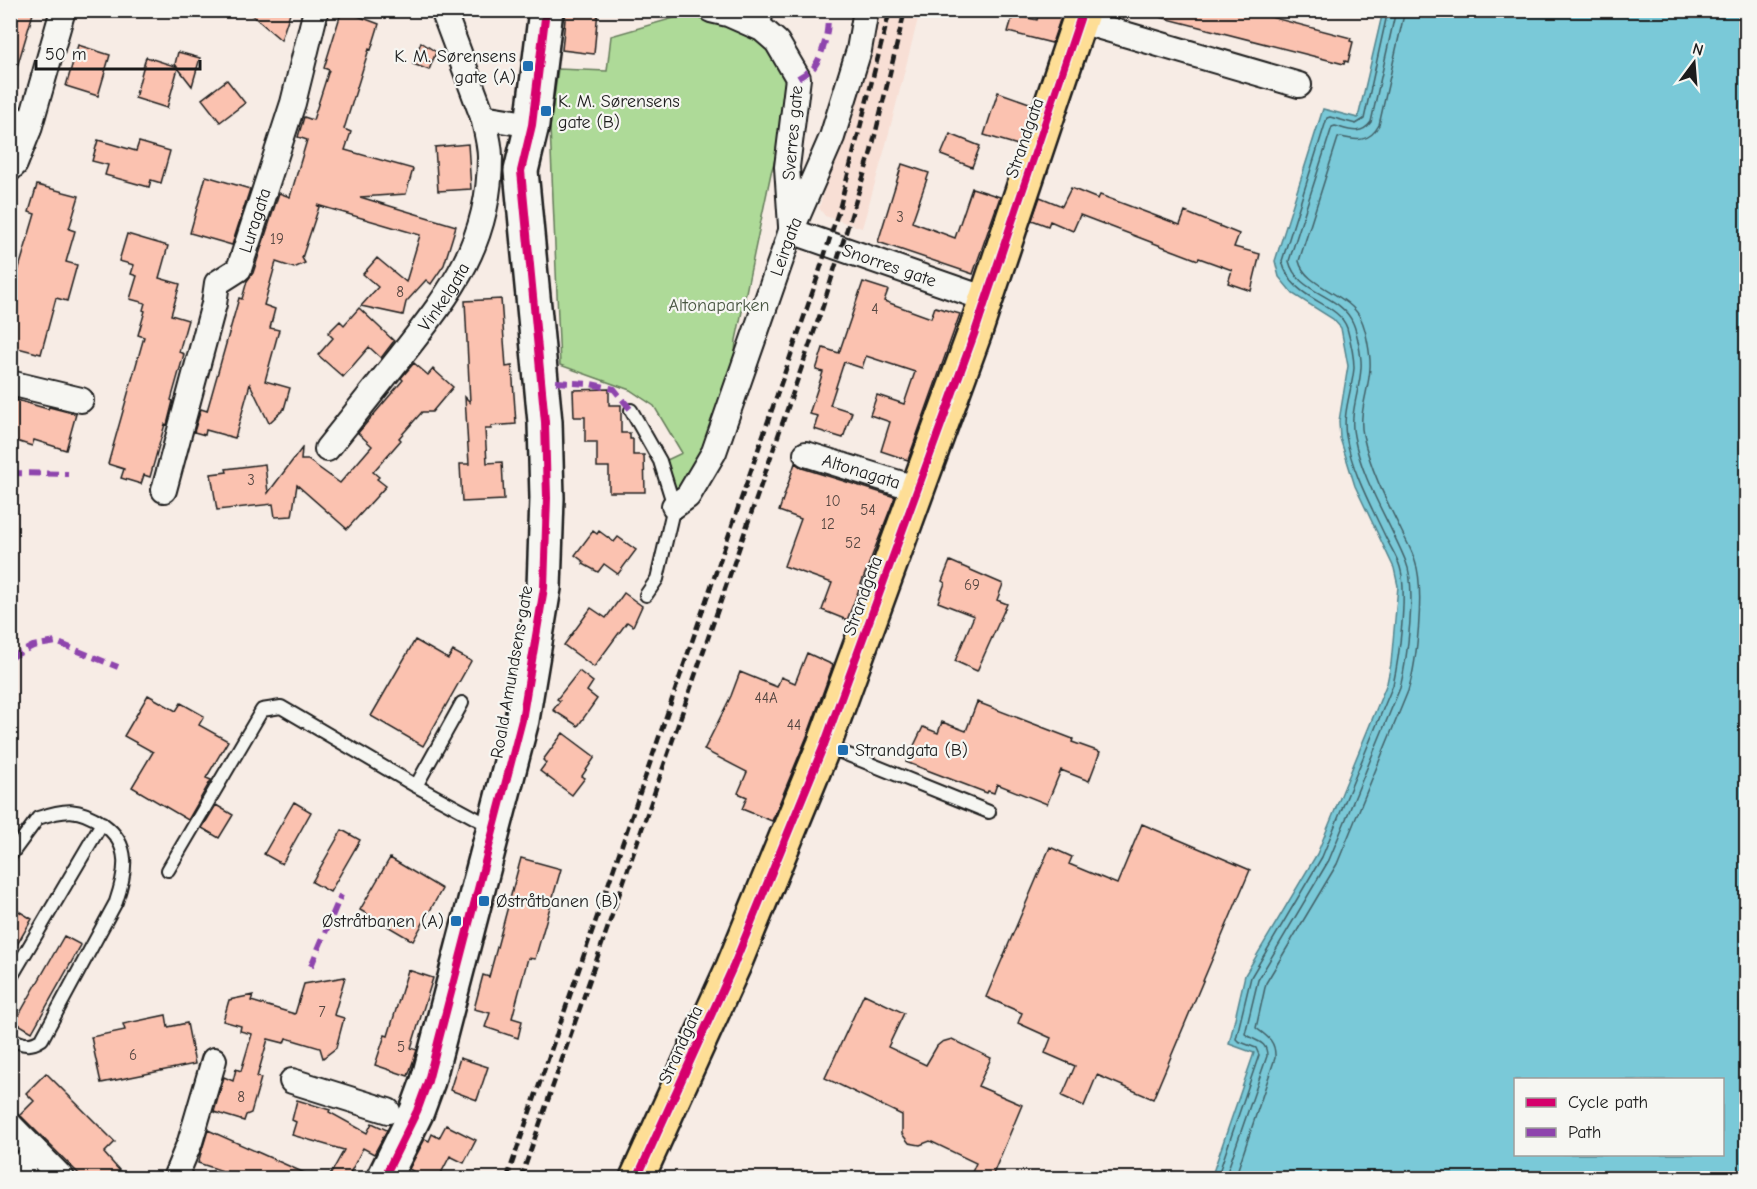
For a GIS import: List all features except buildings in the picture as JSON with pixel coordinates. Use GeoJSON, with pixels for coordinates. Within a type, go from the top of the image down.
{"type":"FeatureCollection","features":[{"type":"Feature","properties":{"kind":"main road","name":"Strandgata"},"geometry":{"type":"LineString","coordinates":[[637,1179],[733,967],[824,745],[986,299],[1082,16]]}},
{"type":"Feature","properties":{"kind":"street"},"geometry":{"type":"LineString","coordinates":[[10,169],[15,164],[20,122],[63,10]]}},
{"type":"Feature","properties":{"kind":"street","name":"Luragata"},"geometry":{"type":"LineString","coordinates":[[164,490],[214,304],[217,283],[239,269],[293,104],[316,10]]}},
{"type":"Feature","properties":{"kind":"street","name":"Vinkelgata"},"geometry":{"type":"LineString","coordinates":[[327,449],[440,305],[461,273],[478,235],[488,190],[490,155],[483,117],[442,10]]}},
{"type":"Feature","properties":{"kind":"street","name":"Roald Amundsens gate"},"geometry":{"type":"LineString","coordinates":[[384,1179],[417,1111],[428,1081],[522,720],[544,588],[547,498],[545,422],[535,311],[542,250],[538,172],[532,126],[546,10]]}},
{"type":"Feature","properties":{"kind":"street","name":"Sverres gate"},"geometry":{"type":"LineString","coordinates":[[711,10],[765,20],[798,78],[787,167],[791,231]]}},
{"type":"Feature","properties":{"kind":"street","name":"Leirgata"},"geometry":{"type":"LineString","coordinates":[[674,506],[688,496],[714,452],[791,231],[832,137],[859,50],[866,10]]}},
{"type":"Feature","properties":{"kind":"street"},"geometry":{"type":"LineString","coordinates":[[1082,16],[1299,85]]}},
{"type":"Feature","properties":{"kind":"street"},"geometry":{"type":"LineString","coordinates":[[483,117],[511,120],[532,126]]}},
{"type":"Feature","properties":{"kind":"street","name":"Snorres gate"},"geometry":{"type":"LineString","coordinates":[[791,231],[986,299]]}},
{"type":"Feature","properties":{"kind":"street"},"geometry":{"type":"LineString","coordinates":[[10,382],[81,400]]}},
{"type":"Feature","properties":{"kind":"street","name":"Altonagata"},"geometry":{"type":"LineString","coordinates":[[806,454],[918,489]]}},
{"type":"Feature","properties":{"kind":"street"},"geometry":{"type":"LineString","coordinates":[[175,1179],[190,1143],[214,1060]]}},
{"type":"Feature","properties":{"kind":"street"},"geometry":{"type":"LineString","coordinates":[[292,1081],[388,1111]]}},
{"type":"Feature","properties":{"kind":"street"},"geometry":{"type":"LineString","coordinates":[[10,1125],[62,1179]]}},
{"type":"Feature","properties":{"kind":"street"},"geometry":{"type":"LineString","coordinates":[[15,1179],[34,1150]]}},
{"type":"Feature","properties":{"kind":"lane"},"geometry":{"type":"LineString","coordinates":[[631,410],[660,461],[674,506],[657,579],[646,595]]}},
{"type":"Feature","properties":{"kind":"lane"},"geometry":{"type":"LineString","coordinates":[[416,786],[462,703]]}},
{"type":"Feature","properties":{"kind":"lane"},"geometry":{"type":"LineString","coordinates":[[168,870],[262,710],[281,707],[416,786],[496,826]]}},
{"type":"Feature","properties":{"kind":"lane"},"geometry":{"type":"LineString","coordinates":[[824,745],[989,812]]}},
{"type":"Feature","properties":{"kind":"lane"},"geometry":{"type":"LineString","coordinates":[[10,856],[38,818],[65,810],[80,811],[113,831],[124,853],[124,880],[116,902],[42,1039],[34,1044],[22,1045],[10,1038]]}},
{"type":"Feature","properties":{"kind":"lane"},"geometry":{"type":"LineString","coordinates":[[10,980],[102,823]]}},
{"type":"Feature","properties":{"kind":"shaded area"},"geometry":{"type":"Polygon","coordinates":[[[876,11],[920,11],[862,228],[825,216],[819,208],[876,11]]]}},
{"type":"Feature","properties":{"kind":"green space","name":"Altonaparken"},"geometry":{"type":"Polygon","coordinates":[[[691,13],[722,19],[761,37],[795,90],[771,173],[736,340],[732,390],[687,487],[675,489],[665,461],[682,453],[654,406],[630,390],[560,365],[550,127],[558,69],[607,71],[611,36],[691,13]]]}},
{"type":"Feature","properties":{"kind":"water"},"geometry":{"type":"Polygon","coordinates":[[[1383,11],[1746,11],[1746,1178],[1211,1178],[1254,1053],[1229,1044],[1245,975],[1317,854],[1387,683],[1391,664],[1398,586],[1394,568],[1355,486],[1340,438],[1339,421],[1348,366],[1341,328],[1333,319],[1293,294],[1279,277],[1275,261],[1323,109],[1358,118],[1383,11]]]}},
{"type":"Feature","properties":{"kind":"railway"},"geometry":{"type":"LineString","coordinates":[[507,1178],[817,279],[840,206],[890,10]]}},
{"type":"Feature","properties":{"kind":"railway"},"geometry":{"type":"LineString","coordinates":[[521,1178],[823,306],[871,152],[905,10]]}},
{"type":"Feature","properties":{"kind":"marked path"},"geometry":{"type":"LineString","coordinates":[[798,78],[814,67],[823,49],[828,20],[827,15],[821,10]]}},
{"type":"Feature","properties":{"kind":"marked path"},"geometry":{"type":"LineString","coordinates":[[556,382],[591,384],[614,389],[631,410]]}},
{"type":"Feature","properties":{"kind":"marked path"},"geometry":{"type":"LineString","coordinates":[[10,473],[68,474]]}},
{"type":"Feature","properties":{"kind":"marked path"},"geometry":{"type":"LineString","coordinates":[[10,658],[33,646],[56,642],[118,667]]}},
{"type":"Feature","properties":{"kind":"marked path"},"geometry":{"type":"LineString","coordinates":[[311,966],[341,895]]}},
{"type":"Feature","properties":{"kind":"cycle path"},"geometry":{"type":"LineString","coordinates":[[384,1178],[417,1111],[428,1081],[522,720],[544,588],[547,498],[545,422],[521,171],[532,125],[546,10]]}},
{"type":"Feature","properties":{"kind":"cycle path"},"geometry":{"type":"LineString","coordinates":[[637,1178],[733,967],[824,745],[975,332],[1083,10]]}},
{"type":"Feature","properties":{"kind":"place","name":"K. M. Sørensens gate (A)"},"geometry":{"type":"Point","coordinates":[528,66]}},
{"type":"Feature","properties":{"kind":"place","name":"K. M. Sørensens gate (B)"},"geometry":{"type":"Point","coordinates":[546,111]}},
{"type":"Feature","properties":{"kind":"place","name":"Strandgata (B)"},"geometry":{"type":"Point","coordinates":[843,750]}},
{"type":"Feature","properties":{"kind":"place","name":"Østråtbanen (B)"},"geometry":{"type":"Point","coordinates":[484,901]}},
{"type":"Feature","properties":{"kind":"place","name":"Østråtbanen (A)"},"geometry":{"type":"Point","coordinates":[456,921]}}]}
